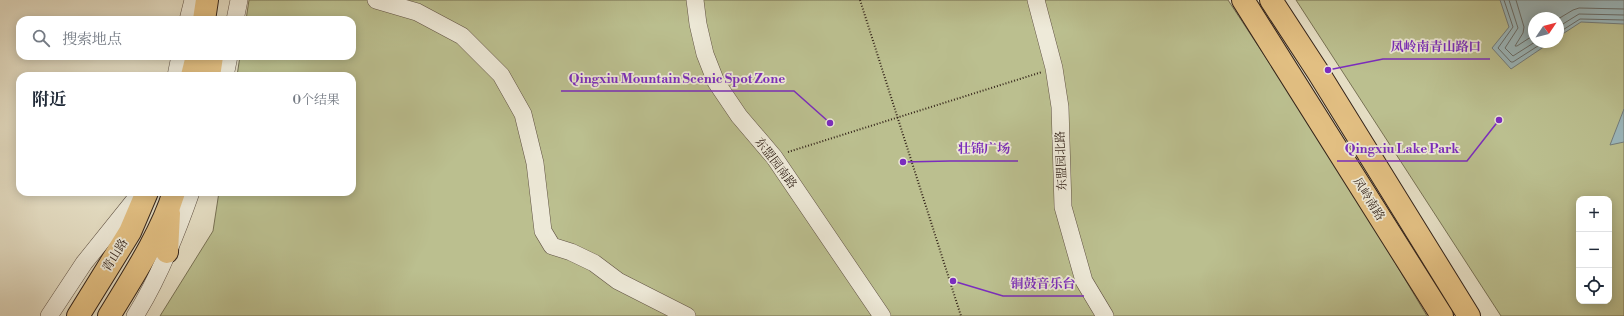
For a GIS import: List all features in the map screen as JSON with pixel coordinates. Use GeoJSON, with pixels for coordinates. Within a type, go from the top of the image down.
{"type":"FeatureCollection","features":[{"type":"Feature","properties":{"kind":"main road"},"geometry":{"type":"LineString","coordinates":[[205,16],[207,0]]}},
{"type":"Feature","properties":{"kind":"main road"},"geometry":{"type":"LineString","coordinates":[[218,16],[220,0]]}},
{"type":"Feature","properties":{"kind":"main road","name":"凤岭南路"},"geometry":{"type":"LineString","coordinates":[[1243,0],[1442,316]]}},
{"type":"Feature","properties":{"kind":"main road","name":"凤岭南路"},"geometry":{"type":"LineString","coordinates":[[1271,0],[1470,316]]}},
{"type":"Feature","properties":{"kind":"main road"},"geometry":{"type":"LineString","coordinates":[[193,72],[196,60]]}},
{"type":"Feature","properties":{"kind":"main road"},"geometry":{"type":"LineString","coordinates":[[210,72],[211,60]]}},
{"type":"Feature","properties":{"kind":"main road","name":"青山路"},"geometry":{"type":"LineString","coordinates":[[78,316],[130,232],[145,196]]}},
{"type":"Feature","properties":{"kind":"main road"},"geometry":{"type":"LineString","coordinates":[[168,252],[174,197]]}},
{"type":"Feature","properties":{"kind":"main road","name":"青山路"},"geometry":{"type":"LineString","coordinates":[[109,316],[142,260],[174,197]]}},
{"type":"Feature","properties":{"kind":"street"},"geometry":{"type":"LineString","coordinates":[[189,16],[193,0]]}},
{"type":"Feature","properties":{"kind":"street"},"geometry":{"type":"LineString","coordinates":[[236,16],[239,0]]}},
{"type":"Feature","properties":{"kind":"street"},"geometry":{"type":"LineString","coordinates":[[376,0],[418,12],[462,36],[501,75],[523,114],[535,163],[543,231],[552,246],[571,252],[594,263],[618,281],[687,316]]}},
{"type":"Feature","properties":{"kind":"street","name":"东盟园南路"},"geometry":{"type":"LineString","coordinates":[[695,0],[698,24],[706,54],[716,82],[739,116],[774,157],[882,316]]}},
{"type":"Feature","properties":{"kind":"street","name":"东盟园北路"},"geometry":{"type":"LineString","coordinates":[[1036,0],[1054,68],[1060,107],[1063,208],[1084,281],[1105,316]]}},
{"type":"Feature","properties":{"kind":"street"},"geometry":{"type":"LineString","coordinates":[[177,72],[179,60]]}},
{"type":"Feature","properties":{"kind":"street"},"geometry":{"type":"LineString","coordinates":[[226,72],[228,60]]}},
{"type":"Feature","properties":{"kind":"street"},"geometry":{"type":"LineString","coordinates":[[49,316],[84,263],[138,196]]}},
{"type":"Feature","properties":{"kind":"street"},"geometry":{"type":"LineString","coordinates":[[135,316],[145,300],[168,252],[189,196]]}},
{"type":"Feature","properties":{"kind":"path"},"geometry":{"type":"LineString","coordinates":[[860,0],[961,316]]}},
{"type":"Feature","properties":{"kind":"path"},"geometry":{"type":"LineString","coordinates":[[774,157],[1054,68]]}},
{"type":"Feature","properties":{"kind":"green space"},"geometry":{"type":"Polygon","coordinates":[[[249,0],[1228,0],[1339,169],[1427,316],[160,316],[213,231],[218,196],[356,196],[356,72],[238,72],[239,60],[356,60],[356,16],[247,16],[249,0]]]}},
{"type":"Feature","properties":{"kind":"green space"},"geometry":{"type":"Polygon","coordinates":[[[1296,0],[1624,0],[1624,316],[1501,316],[1296,0]]]}},
{"type":"Feature","properties":{"kind":"water"},"geometry":{"type":"Polygon","coordinates":[[[1500,0],[1624,0],[1624,24],[1581,22],[1564,33],[1564,12],[1528,12],[1528,48],[1542,48],[1511,69],[1492,48],[1509,27],[1500,0]]]}},
{"type":"Feature","properties":{"kind":"water"},"geometry":{"type":"Polygon","coordinates":[[[1624,109],[1624,142],[1610,145],[1624,109]]]}},
{"type":"Feature","properties":{"kind":"place","name":"凤岭南青山路口"},"geometry":{"type":"Point","coordinates":[1328,70]}},
{"type":"Feature","properties":{"kind":"place","name":"Qingxiu Lake Park"},"geometry":{"type":"Point","coordinates":[1499,120]}},
{"type":"Feature","properties":{"kind":"place","name":"Qingxiu Mountain Scenic Spot Zone"},"geometry":{"type":"Point","coordinates":[830,123]}},
{"type":"Feature","properties":{"kind":"place","name":"壮锦广场"},"geometry":{"type":"Point","coordinates":[903,162]}},
{"type":"Feature","properties":{"kind":"place","name":"铜鼓音乐台"},"geometry":{"type":"Point","coordinates":[953,281]}}]}
